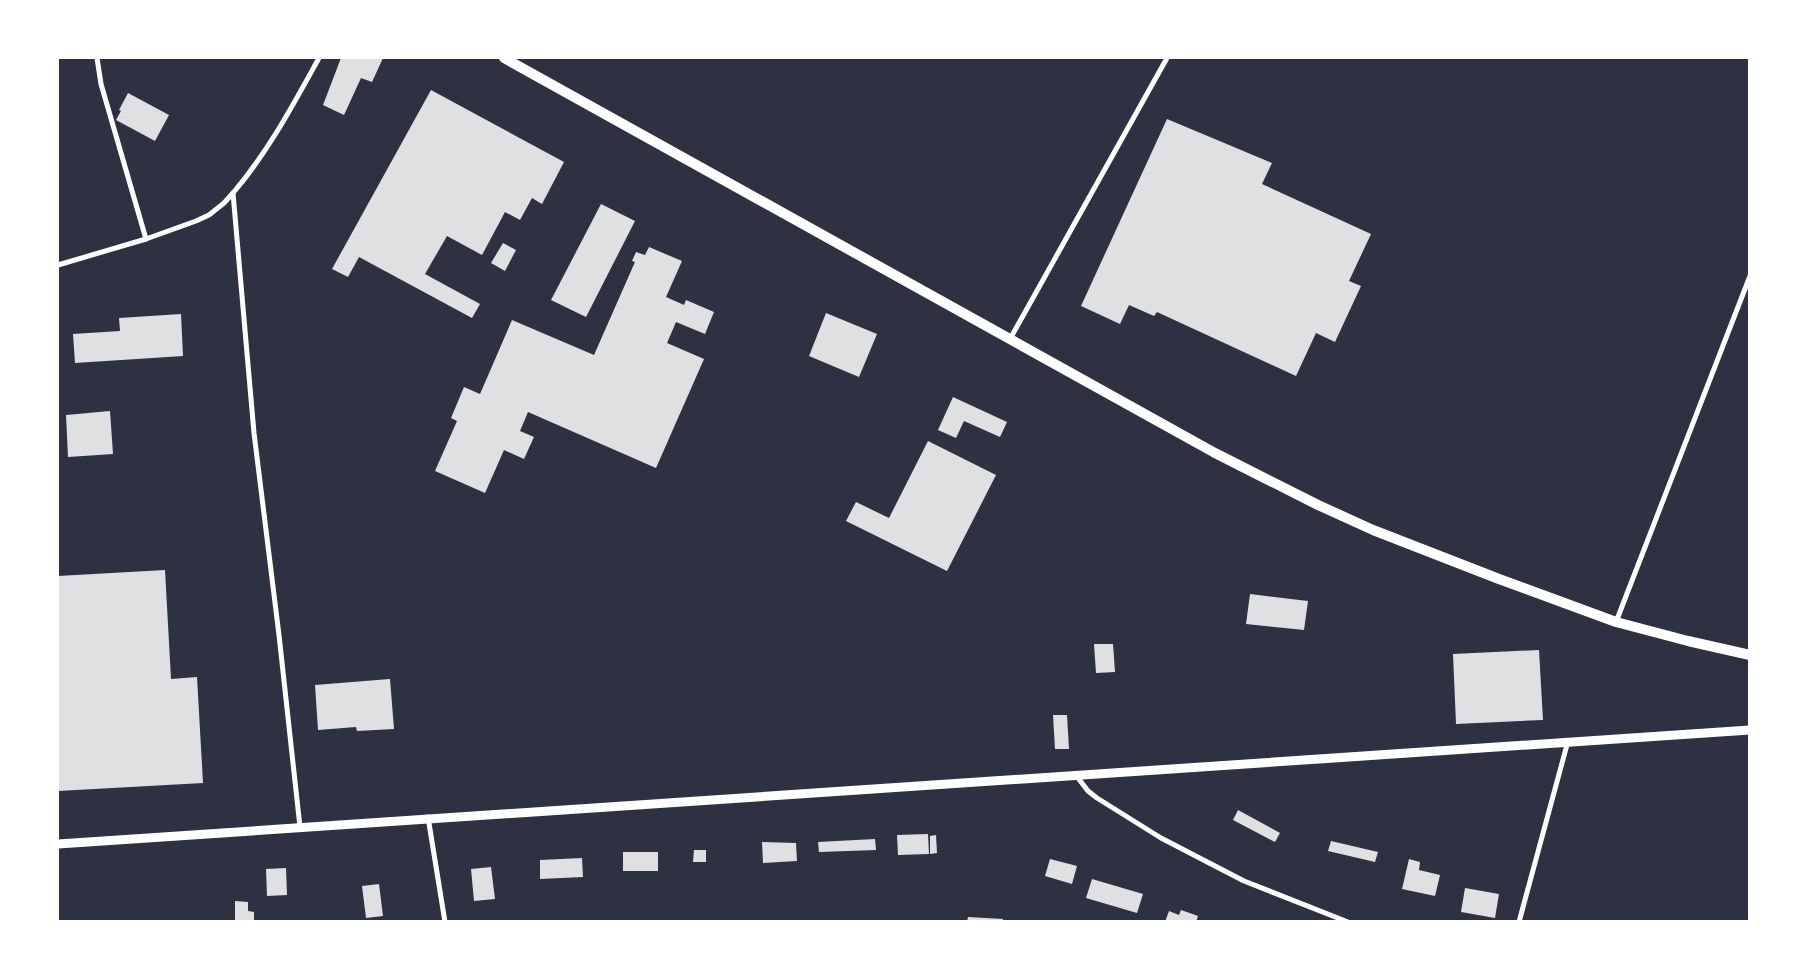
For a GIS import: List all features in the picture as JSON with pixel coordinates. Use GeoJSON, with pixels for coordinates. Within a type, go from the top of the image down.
{"type":"FeatureCollection","features":[{"type":"Feature","properties":{"kind":"main road"},"geometry":{"type":"LineString","coordinates":[[504,58],[1215,453],[1318,505],[1382,533],[1616,622],[1750,655]]}},
{"type":"Feature","properties":{"kind":"street"},"geometry":{"type":"LineString","coordinates":[[97,58],[102,84],[146,239]]}},
{"type":"Feature","properties":{"kind":"street"},"geometry":{"type":"LineString","coordinates":[[58,265],[146,239],[208,215],[224,203],[253,170],[289,112],[319,58]]}},
{"type":"Feature","properties":{"kind":"street"},"geometry":{"type":"LineString","coordinates":[[1010,339],[1167,58]]}},
{"type":"Feature","properties":{"kind":"street"},"geometry":{"type":"LineString","coordinates":[[233,193],[254,433],[300,827]]}},
{"type":"Feature","properties":{"kind":"street"},"geometry":{"type":"LineString","coordinates":[[1616,622],[1750,276]]}},
{"type":"Feature","properties":{"kind":"street"},"geometry":{"type":"LineString","coordinates":[[58,844],[428,817],[1750,730]]}},
{"type":"Feature","properties":{"kind":"street"},"geometry":{"type":"LineString","coordinates":[[1519,922],[1568,741]]}},
{"type":"Feature","properties":{"kind":"street"},"geometry":{"type":"LineString","coordinates":[[1075,774],[1088,791],[1097,798],[1161,838],[1244,881],[1348,922]]}},
{"type":"Feature","properties":{"kind":"street"},"geometry":{"type":"LineString","coordinates":[[428,817],[445,922]]}},
{"type":"Feature","properties":{"kind":"building"},"geometry":{"type":"Polygon","coordinates":[[[341,58],[383,58],[372,82],[361,78],[344,115],[323,105],[341,58]]]}},
{"type":"Feature","properties":{"kind":"building"},"geometry":{"type":"Polygon","coordinates":[[[431,90],[564,162],[542,204],[532,198],[520,220],[505,212],[482,255],[447,236],[425,274],[480,304],[472,318],[359,257],[348,277],[332,269],[431,90]]]}},
{"type":"Feature","properties":{"kind":"building"},"geometry":{"type":"Polygon","coordinates":[[[128,93],[169,115],[155,141],[116,120],[128,93]]]}},
{"type":"Feature","properties":{"kind":"building"},"geometry":{"type":"Polygon","coordinates":[[[1167,119],[1272,163],[1262,184],[1371,234],[1349,281],[1361,286],[1335,342],[1316,333],[1296,376],[1157,312],[1154,316],[1129,305],[1120,324],[1081,306],[1167,119]]]}},
{"type":"Feature","properties":{"kind":"building"},"geometry":{"type":"Polygon","coordinates":[[[601,204],[635,221],[586,317],[551,300],[601,204]]]}},
{"type":"Feature","properties":{"kind":"building"},"geometry":{"type":"Polygon","coordinates":[[[503,243],[516,250],[505,271],[491,263],[503,243]]]}},
{"type":"Feature","properties":{"kind":"building"},"geometry":{"type":"Polygon","coordinates":[[[649,247],[682,261],[666,297],[684,305],[686,300],[714,312],[705,334],[676,322],[667,343],[704,359],[656,468],[528,412],[520,431],[534,437],[524,459],[504,450],[485,493],[435,471],[457,421],[451,418],[464,387],[480,394],[512,320],[594,355],[635,262],[632,261],[636,252],[645,255],[649,247]]]}},
{"type":"Feature","properties":{"kind":"building"},"geometry":{"type":"Polygon","coordinates":[[[826,313],[877,334],[859,377],[809,356],[826,313]]]}},
{"type":"Feature","properties":{"kind":"building"},"geometry":{"type":"Polygon","coordinates":[[[181,314],[183,356],[75,363],[73,334],[120,331],[119,318],[181,314]]]}},
{"type":"Feature","properties":{"kind":"building"},"geometry":{"type":"Polygon","coordinates":[[[953,397],[1007,422],[1000,437],[964,421],[956,438],[938,430],[953,397]]]}},
{"type":"Feature","properties":{"kind":"building"},"geometry":{"type":"Polygon","coordinates":[[[110,411],[113,454],[68,457],[66,415],[110,411]]]}},
{"type":"Feature","properties":{"kind":"building"},"geometry":{"type":"Polygon","coordinates":[[[928,441],[996,475],[947,571],[846,521],[856,502],[889,518],[928,441]]]}},
{"type":"Feature","properties":{"kind":"building"},"geometry":{"type":"Polygon","coordinates":[[[165,570],[171,679],[197,677],[203,783],[58,791],[58,576],[165,570]]]}},
{"type":"Feature","properties":{"kind":"building"},"geometry":{"type":"Polygon","coordinates":[[[1250,594],[1308,601],[1304,630],[1246,624],[1250,594]]]}},
{"type":"Feature","properties":{"kind":"building"},"geometry":{"type":"Polygon","coordinates":[[[1094,644],[1113,644],[1115,672],[1096,673],[1094,644]]]}},
{"type":"Feature","properties":{"kind":"building"},"geometry":{"type":"Polygon","coordinates":[[[1539,650],[1543,720],[1456,724],[1453,654],[1539,650]]]}},
{"type":"Feature","properties":{"kind":"building"},"geometry":{"type":"Polygon","coordinates":[[[390,679],[394,729],[357,731],[356,727],[318,730],[315,685],[390,679]]]}},
{"type":"Feature","properties":{"kind":"building"},"geometry":{"type":"Polygon","coordinates":[[[1053,715],[1067,715],[1069,749],[1055,749],[1053,715]]]}},
{"type":"Feature","properties":{"kind":"building"},"geometry":{"type":"Polygon","coordinates":[[[1238,810],[1280,833],[1275,842],[1233,820],[1238,810]]]}},
{"type":"Feature","properties":{"kind":"building"},"geometry":{"type":"Polygon","coordinates":[[[928,834],[929,854],[898,855],[897,835],[928,834]]]}},
{"type":"Feature","properties":{"kind":"building"},"geometry":{"type":"Polygon","coordinates":[[[936,835],[937,853],[930,854],[930,836],[936,835]]]}},
{"type":"Feature","properties":{"kind":"building"},"geometry":{"type":"Polygon","coordinates":[[[875,839],[876,850],[819,852],[818,842],[875,839]]]}},
{"type":"Feature","properties":{"kind":"building"},"geometry":{"type":"Polygon","coordinates":[[[1331,841],[1378,852],[1375,862],[1328,851],[1331,841]]]}},
{"type":"Feature","properties":{"kind":"building"},"geometry":{"type":"Polygon","coordinates":[[[762,842],[796,843],[797,861],[763,863],[762,842]]]}},
{"type":"Feature","properties":{"kind":"building"},"geometry":{"type":"Polygon","coordinates":[[[694,850],[706,850],[706,862],[693,862],[694,850]]]}},
{"type":"Feature","properties":{"kind":"building"},"geometry":{"type":"Polygon","coordinates":[[[623,852],[658,852],[658,871],[623,871],[623,852]]]}},
{"type":"Feature","properties":{"kind":"building"},"geometry":{"type":"Polygon","coordinates":[[[582,858],[583,877],[540,879],[540,860],[582,858]]]}},
{"type":"Feature","properties":{"kind":"building"},"geometry":{"type":"Polygon","coordinates":[[[1050,859],[1077,866],[1072,884],[1045,876],[1050,859]]]}},
{"type":"Feature","properties":{"kind":"building"},"geometry":{"type":"Polygon","coordinates":[[[1409,859],[1420,862],[1419,870],[1440,875],[1435,896],[1402,889],[1409,859]]]}},
{"type":"Feature","properties":{"kind":"building"},"geometry":{"type":"Polygon","coordinates":[[[491,867],[495,899],[474,901],[471,869],[491,867]]]}},
{"type":"Feature","properties":{"kind":"building"},"geometry":{"type":"Polygon","coordinates":[[[286,868],[287,895],[267,896],[266,869],[286,868]]]}},
{"type":"Feature","properties":{"kind":"building"},"geometry":{"type":"Polygon","coordinates":[[[1092,879],[1143,894],[1137,913],[1086,898],[1092,879]]]}},
{"type":"Feature","properties":{"kind":"building"},"geometry":{"type":"Polygon","coordinates":[[[379,884],[383,916],[366,918],[362,886],[379,884]]]}},
{"type":"Feature","properties":{"kind":"building"},"geometry":{"type":"Polygon","coordinates":[[[1465,888],[1499,894],[1495,918],[1461,912],[1465,888]]]}},
{"type":"Feature","properties":{"kind":"building"},"geometry":{"type":"Polygon","coordinates":[[[235,901],[248,902],[248,911],[254,912],[254,922],[235,922],[235,901]]]}},
{"type":"Feature","properties":{"kind":"building"},"geometry":{"type":"Polygon","coordinates":[[[1181,910],[1198,916],[1196,922],[1165,922],[1169,911],[1179,915],[1181,910]]]}},
{"type":"Feature","properties":{"kind":"building"},"geometry":{"type":"Polygon","coordinates":[[[968,917],[1003,919],[1003,922],[967,922],[968,917]]]}}]}
